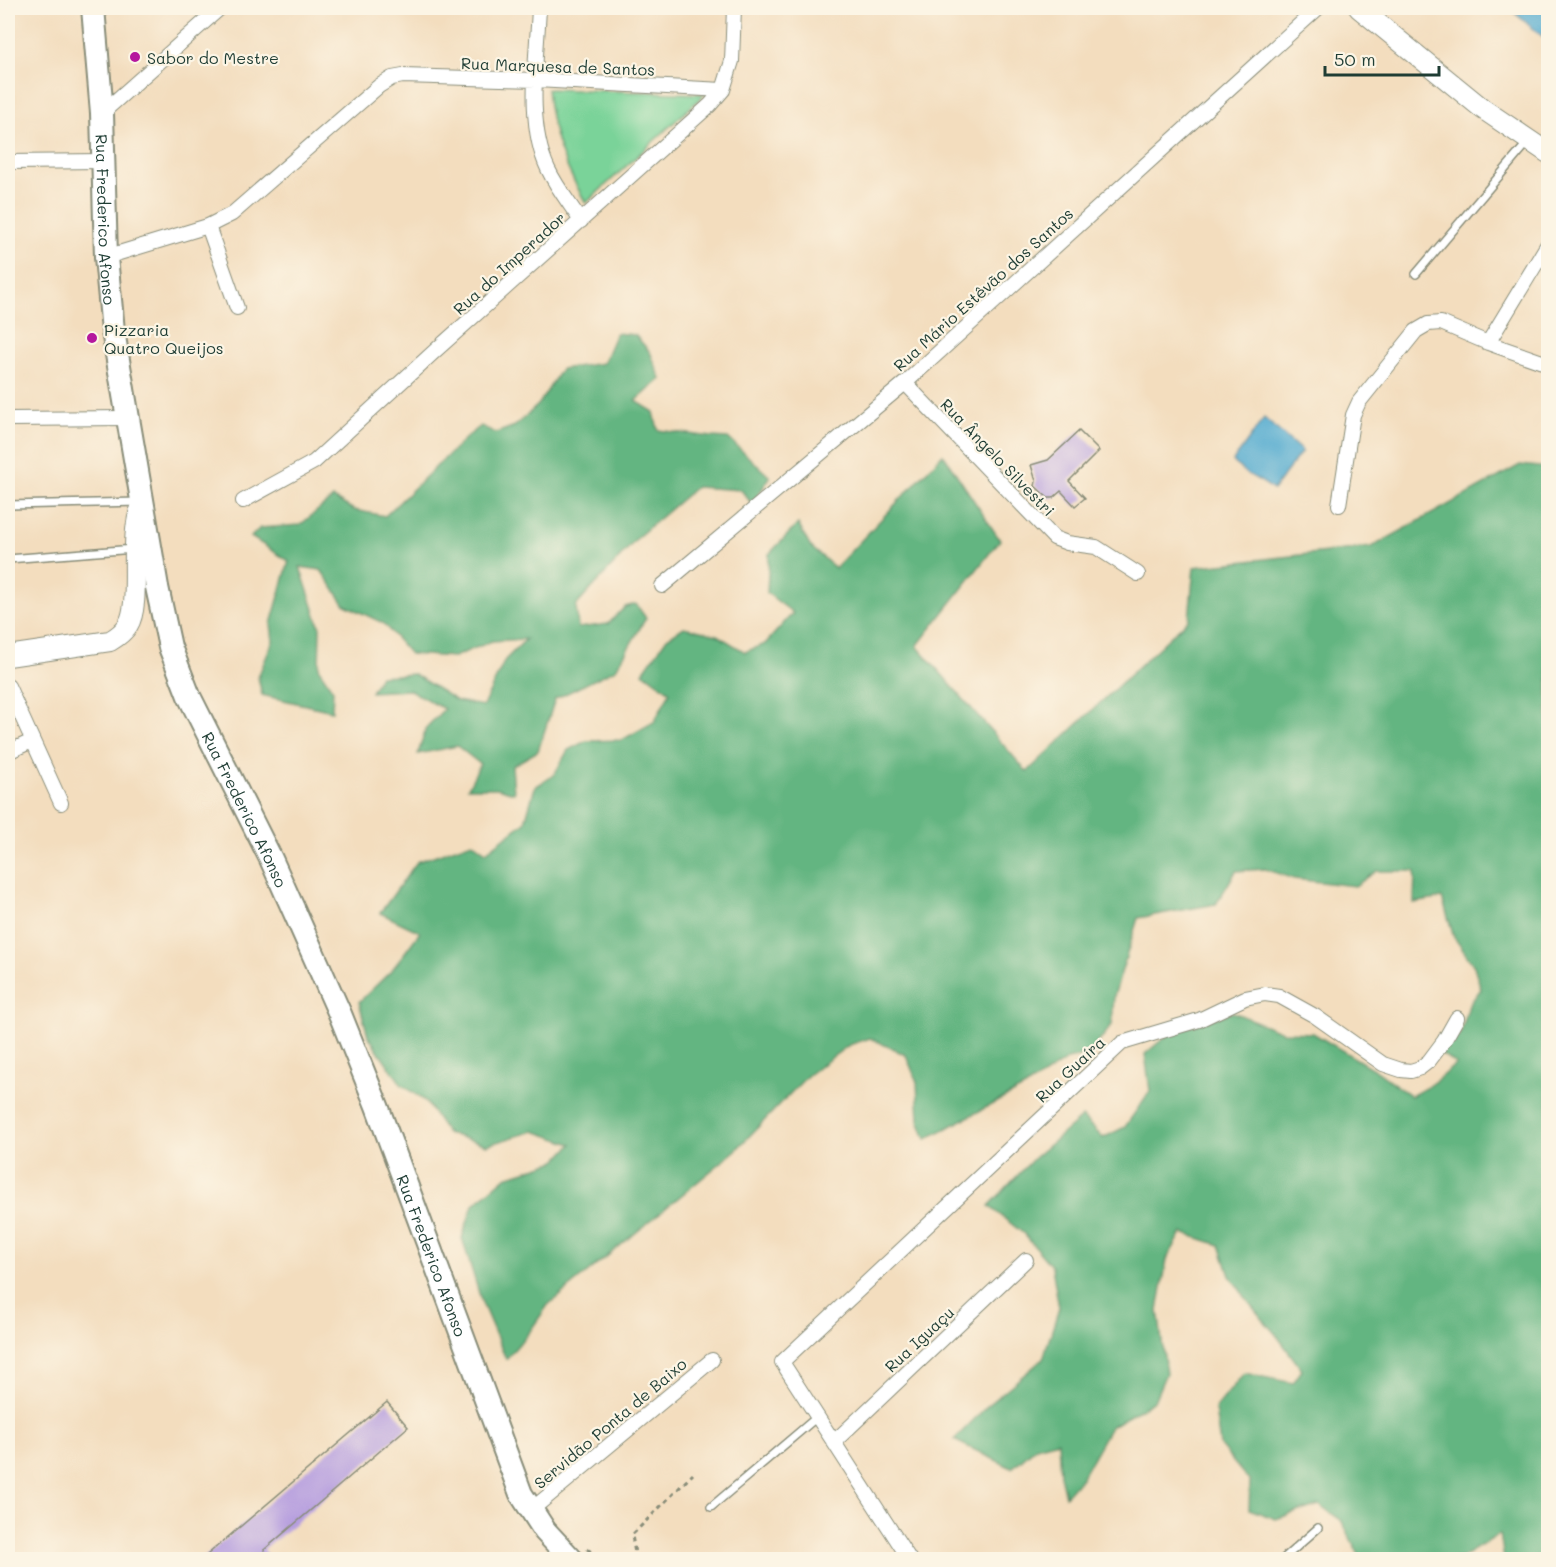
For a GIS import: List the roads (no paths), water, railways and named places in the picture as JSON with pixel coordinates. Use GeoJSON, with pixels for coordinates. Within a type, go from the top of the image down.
{"type":"FeatureCollection","features":[{"type":"Feature","properties":{"kind":"main road","name":"Rua Frederico Afonso"},"geometry":{"type":"LineString","coordinates":[[93,8],[102,113],[106,257],[113,331],[161,610],[178,669],[189,696],[271,859],[324,976],[377,1106],[508,1462],[530,1511],[572,1560]]}},
{"type":"Feature","properties":{"kind":"main road"},"geometry":{"type":"LineString","coordinates":[[1359,8],[1483,109],[1548,153]]}},
{"type":"Feature","properties":{"kind":"main road"},"geometry":{"type":"LineString","coordinates":[[8,657],[110,641],[119,636],[129,624],[133,610],[135,549],[139,512],[143,502]]}},
{"type":"Feature","properties":{"kind":"street"},"geometry":{"type":"LineString","coordinates":[[102,113],[220,8]]}},
{"type":"Feature","properties":{"kind":"street"},"geometry":{"type":"LineString","coordinates":[[539,8],[535,112],[547,168],[581,220]]}},
{"type":"Feature","properties":{"kind":"street","name":"Rua do Imperador"},"geometry":{"type":"LineString","coordinates":[[243,501],[314,462],[710,105],[723,90],[732,60],[734,8]]}},
{"type":"Feature","properties":{"kind":"street","name":"Rua Mário Estêvão dos Santos"},"geometry":{"type":"LineString","coordinates":[[662,586],[905,383],[1318,8]]}},
{"type":"Feature","properties":{"kind":"street","name":"Rua Marquesa de Santos"},"geometry":{"type":"LineString","coordinates":[[208,226],[232,214],[379,86],[392,78],[403,76],[536,80],[723,90]]}},
{"type":"Feature","properties":{"kind":"street"},"geometry":{"type":"LineString","coordinates":[[8,162],[103,161]]}},
{"type":"Feature","properties":{"kind":"street"},"geometry":{"type":"LineString","coordinates":[[106,257],[208,226],[237,308]]}},
{"type":"Feature","properties":{"kind":"street"},"geometry":{"type":"LineString","coordinates":[[1488,342],[1548,244]]}},
{"type":"Feature","properties":{"kind":"street"},"geometry":{"type":"LineString","coordinates":[[1339,505],[1353,415],[1359,402],[1416,332],[1428,324],[1441,323],[1548,364]]}},
{"type":"Feature","properties":{"kind":"street","name":"Rua Ângelo Silvestri"},"geometry":{"type":"LineString","coordinates":[[905,383],[1054,538],[1067,543],[1096,547],[1138,574]]}},
{"type":"Feature","properties":{"kind":"street"},"geometry":{"type":"LineString","coordinates":[[8,419],[127,418]]}},
{"type":"Feature","properties":{"kind":"street"},"geometry":{"type":"LineString","coordinates":[[8,686],[61,803]]}},
{"type":"Feature","properties":{"kind":"street"},"geometry":{"type":"LineString","coordinates":[[8,752],[32,741]]}},
{"type":"Feature","properties":{"kind":"street","name":"Rua Guaíra"},"geometry":{"type":"LineString","coordinates":[[817,1417],[782,1362],[1122,1043],[1199,1020],[1245,998],[1265,994],[1279,996],[1315,1016],[1383,1064],[1411,1071],[1429,1061],[1457,1018]]}},
{"type":"Feature","properties":{"kind":"street","name":"Rua Iguaçu"},"geometry":{"type":"LineString","coordinates":[[834,1442],[1026,1260]]}},
{"type":"Feature","properties":{"kind":"street","name":"Servidão Ponta de Baixo"},"geometry":{"type":"LineString","coordinates":[[530,1511],[712,1360]]}},
{"type":"Feature","properties":{"kind":"street"},"geometry":{"type":"LineString","coordinates":[[817,1417],[910,1560]]}},
{"type":"Feature","properties":{"kind":"lane"},"geometry":{"type":"LineString","coordinates":[[1416,274],[1529,141]]}},
{"type":"Feature","properties":{"kind":"lane"},"geometry":{"type":"LineString","coordinates":[[8,505],[143,502]]}},
{"type":"Feature","properties":{"kind":"lane"},"geometry":{"type":"LineString","coordinates":[[8,559],[135,549]]}},
{"type":"Feature","properties":{"kind":"lane"},"geometry":{"type":"LineString","coordinates":[[711,1506],[817,1417]]}},
{"type":"Feature","properties":{"kind":"lane"},"geometry":{"type":"LineString","coordinates":[[1282,1560],[1318,1528]]}},
{"type":"Feature","properties":{"kind":"water"},"geometry":{"type":"Polygon","coordinates":[[[1509,8],[1548,8],[1548,41],[1509,8]]]}},
{"type":"Feature","properties":{"kind":"water"},"geometry":{"type":"Polygon","coordinates":[[[1264,418],[1302,451],[1273,490],[1242,470],[1233,461],[1264,418]]]}},
{"type":"Feature","properties":{"kind":"place","name":"Sabor do Mestre"},"geometry":{"type":"Point","coordinates":[135,57]}},
{"type":"Feature","properties":{"kind":"place","name":"Pizzaria Quatro Queijos"},"geometry":{"type":"Point","coordinates":[92,338]}}]}
